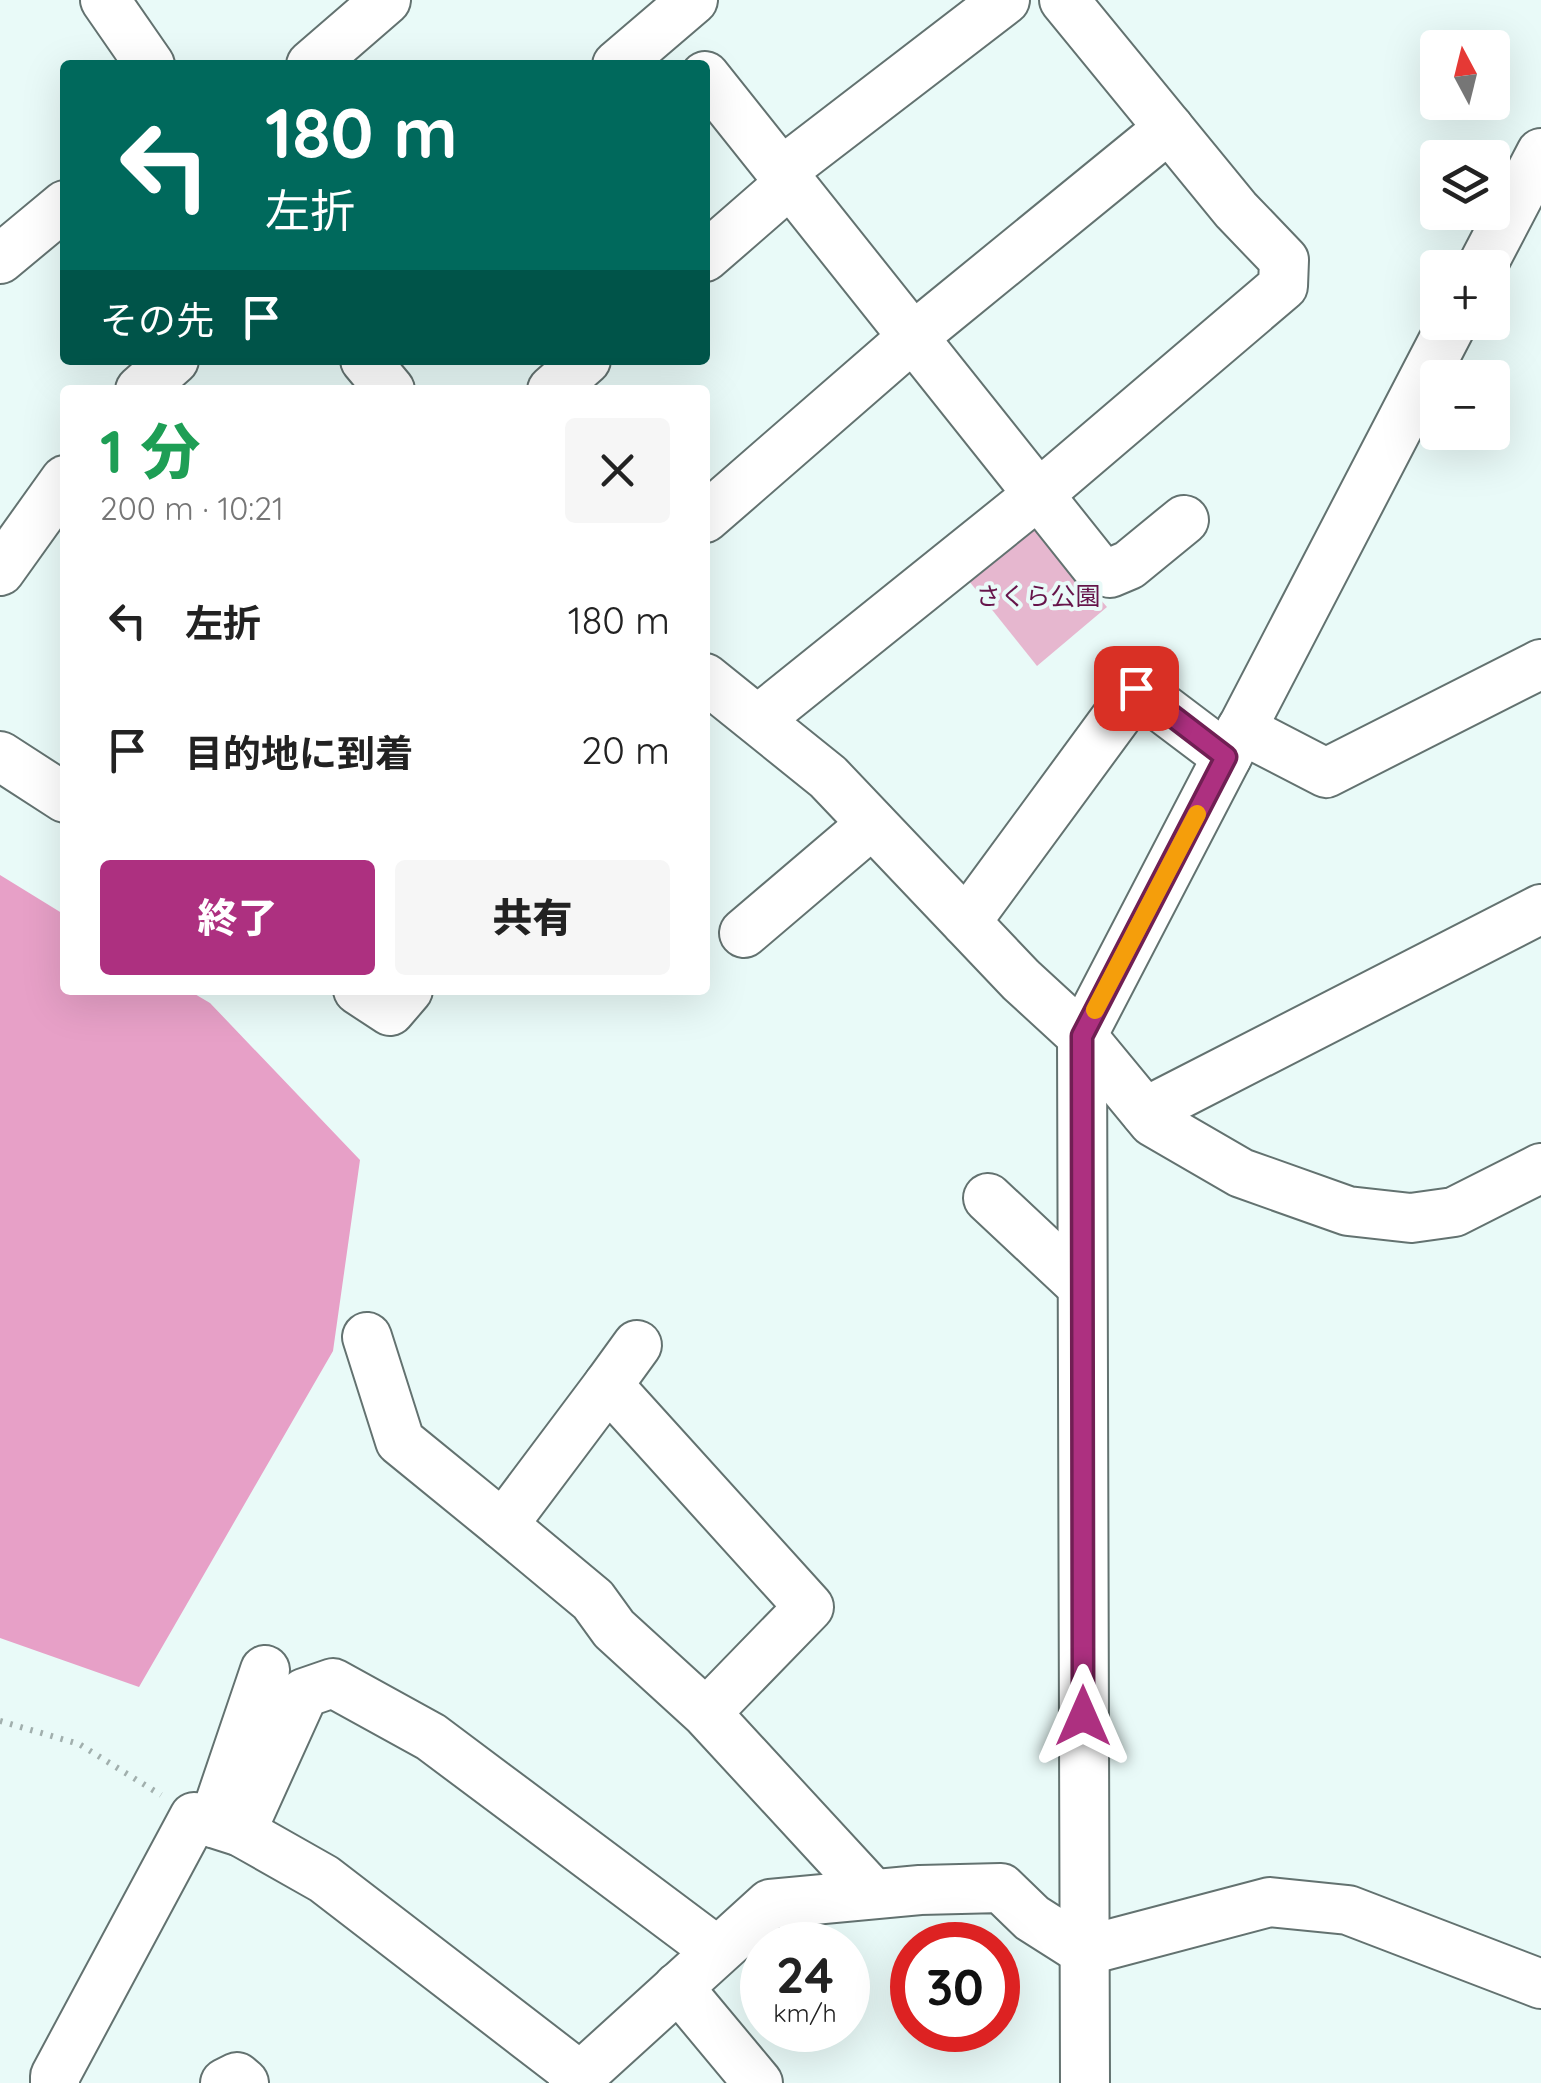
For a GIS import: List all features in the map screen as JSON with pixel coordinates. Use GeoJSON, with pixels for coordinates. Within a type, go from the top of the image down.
{"type":"FeatureCollection","features":[{"type":"Feature","properties":{"kind":"street"},"geometry":{"type":"LineString","coordinates":[[105,0],[147,60]]}},
{"type":"Feature","properties":{"kind":"street"},"geometry":{"type":"LineString","coordinates":[[317,60],[386,0]]}},
{"type":"Feature","properties":{"kind":"street"},"geometry":{"type":"LineString","coordinates":[[710,252],[786,178],[1005,0]]}},
{"type":"Feature","properties":{"kind":"street"},"geometry":{"type":"LineString","coordinates":[[759,720],[1039,494],[1283,286],[1284,260],[1236,210],[1064,0]]}},
{"type":"Feature","properties":{"kind":"street"},"geometry":{"type":"LineString","coordinates":[[621,60],[667,8],[693,60]]}},
{"type":"Feature","properties":{"kind":"street"},"geometry":{"type":"LineString","coordinates":[[710,82],[1097,568],[1110,574],[1129,565],[1184,520]]}},
{"type":"Feature","properties":{"kind":"street"},"geometry":{"type":"LineString","coordinates":[[710,514],[913,337],[1169,128]]}},
{"type":"Feature","properties":{"kind":"street"},"geometry":{"type":"LineString","coordinates":[[1491,250],[1541,153]]}},
{"type":"Feature","properties":{"kind":"street"},"geometry":{"type":"LineString","coordinates":[[0,259],[60,209]]}},
{"type":"Feature","properties":{"kind":"street"},"geometry":{"type":"LineString","coordinates":[[1085,2083],[1082,1036],[1444,340]]}},
{"type":"Feature","properties":{"kind":"street"},"geometry":{"type":"LineString","coordinates":[[146,385],[168,365]]}},
{"type":"Feature","properties":{"kind":"street"},"geometry":{"type":"LineString","coordinates":[[369,365],[386,385]]}},
{"type":"Feature","properties":{"kind":"street"},"geometry":{"type":"LineString","coordinates":[[558,385],[580,365]]}},
{"type":"Feature","properties":{"kind":"street"},"geometry":{"type":"LineString","coordinates":[[0,571],[49,536],[60,498]]}},
{"type":"Feature","properties":{"kind":"street"},"geometry":{"type":"LineString","coordinates":[[1541,632],[1541,642]]}},
{"type":"Feature","properties":{"kind":"street"},"geometry":{"type":"LineString","coordinates":[[966,922],[1136,688],[1234,743],[1326,772],[1541,664]]}},
{"type":"Feature","properties":{"kind":"street"},"geometry":{"type":"LineString","coordinates":[[710,682],[828,777],[1082,1036],[1153,1122],[1241,1173],[1348,1211],[1411,1218],[1454,1212],[1541,1168]]}},
{"type":"Feature","properties":{"kind":"street"},"geometry":{"type":"LineString","coordinates":[[0,756],[60,795]]}},
{"type":"Feature","properties":{"kind":"street"},"geometry":{"type":"LineString","coordinates":[[744,934],[872,824]]}},
{"type":"Feature","properties":{"kind":"street"},"geometry":{"type":"LineString","coordinates":[[1146,1112],[1541,909]]}},
{"type":"Feature","properties":{"kind":"street"},"geometry":{"type":"LineString","coordinates":[[366,995],[390,1011],[404,995]]}},
{"type":"Feature","properties":{"kind":"street"},"geometry":{"type":"LineString","coordinates":[[988,1198],[1081,1286]]}},
{"type":"Feature","properties":{"kind":"street"},"geometry":{"type":"LineString","coordinates":[[367,1337],[400,1440],[593,1600],[614,1629],[706,1713],[873,1894]]}},
{"type":"Feature","properties":{"kind":"street"},"geometry":{"type":"LineString","coordinates":[[503,1525],[637,1345]]}},
{"type":"Feature","properties":{"kind":"street"},"geometry":{"type":"LineString","coordinates":[[608,1385],[809,1607],[706,1713]]}},
{"type":"Feature","properties":{"kind":"street"},"geometry":{"type":"LineString","coordinates":[[216,1824],[265,1670]]}},
{"type":"Feature","properties":{"kind":"street"},"geometry":{"type":"LineString","coordinates":[[56,2083],[55,2076],[304,1693],[333,1683],[430,1737],[717,1951]]}},
{"type":"Feature","properties":{"kind":"street"},"geometry":{"type":"LineString","coordinates":[[216,1824],[324,1879],[577,2080],[770,1904],[1002,1888],[1032,1918],[1084,1951],[1270,1902],[1348,1910],[1541,1984]]}},
{"type":"Feature","properties":{"kind":"street"},"geometry":{"type":"LineString","coordinates":[[678,1987],[758,2083]]}},
{"type":"Feature","properties":{"kind":"street"},"geometry":{"type":"LineString","coordinates":[[224,2083],[237,2077],[244,2083]]}},
{"type":"Feature","properties":{"kind":"path"},"geometry":{"type":"LineString","coordinates":[[0,1721],[79,1744],[216,1824]]}},
{"type":"Feature","properties":{"kind":"green space","name":"さくら公園"},"geometry":{"type":"Polygon","coordinates":[[[1036,526],[1107,607],[1037,666],[969,581],[1036,526]]]}},
{"type":"Feature","properties":{"kind":"shaded area"},"geometry":{"type":"Polygon","coordinates":[[[0,875],[60,912],[60,995],[196,995],[210,1003],[360,1160],[333,1351],[139,1687],[0,1638],[0,875]]]}},
{"type":"Feature","properties":{"kind":"slow traffic"},"geometry":{"type":"LineString","coordinates":[[1095,1010],[1197,814]]}},
{"type":"Feature","properties":{"kind":"route"},"geometry":{"type":"LineString","coordinates":[[1083,1716],[1082,1036],[1226,757],[1136,688]]}}]}
